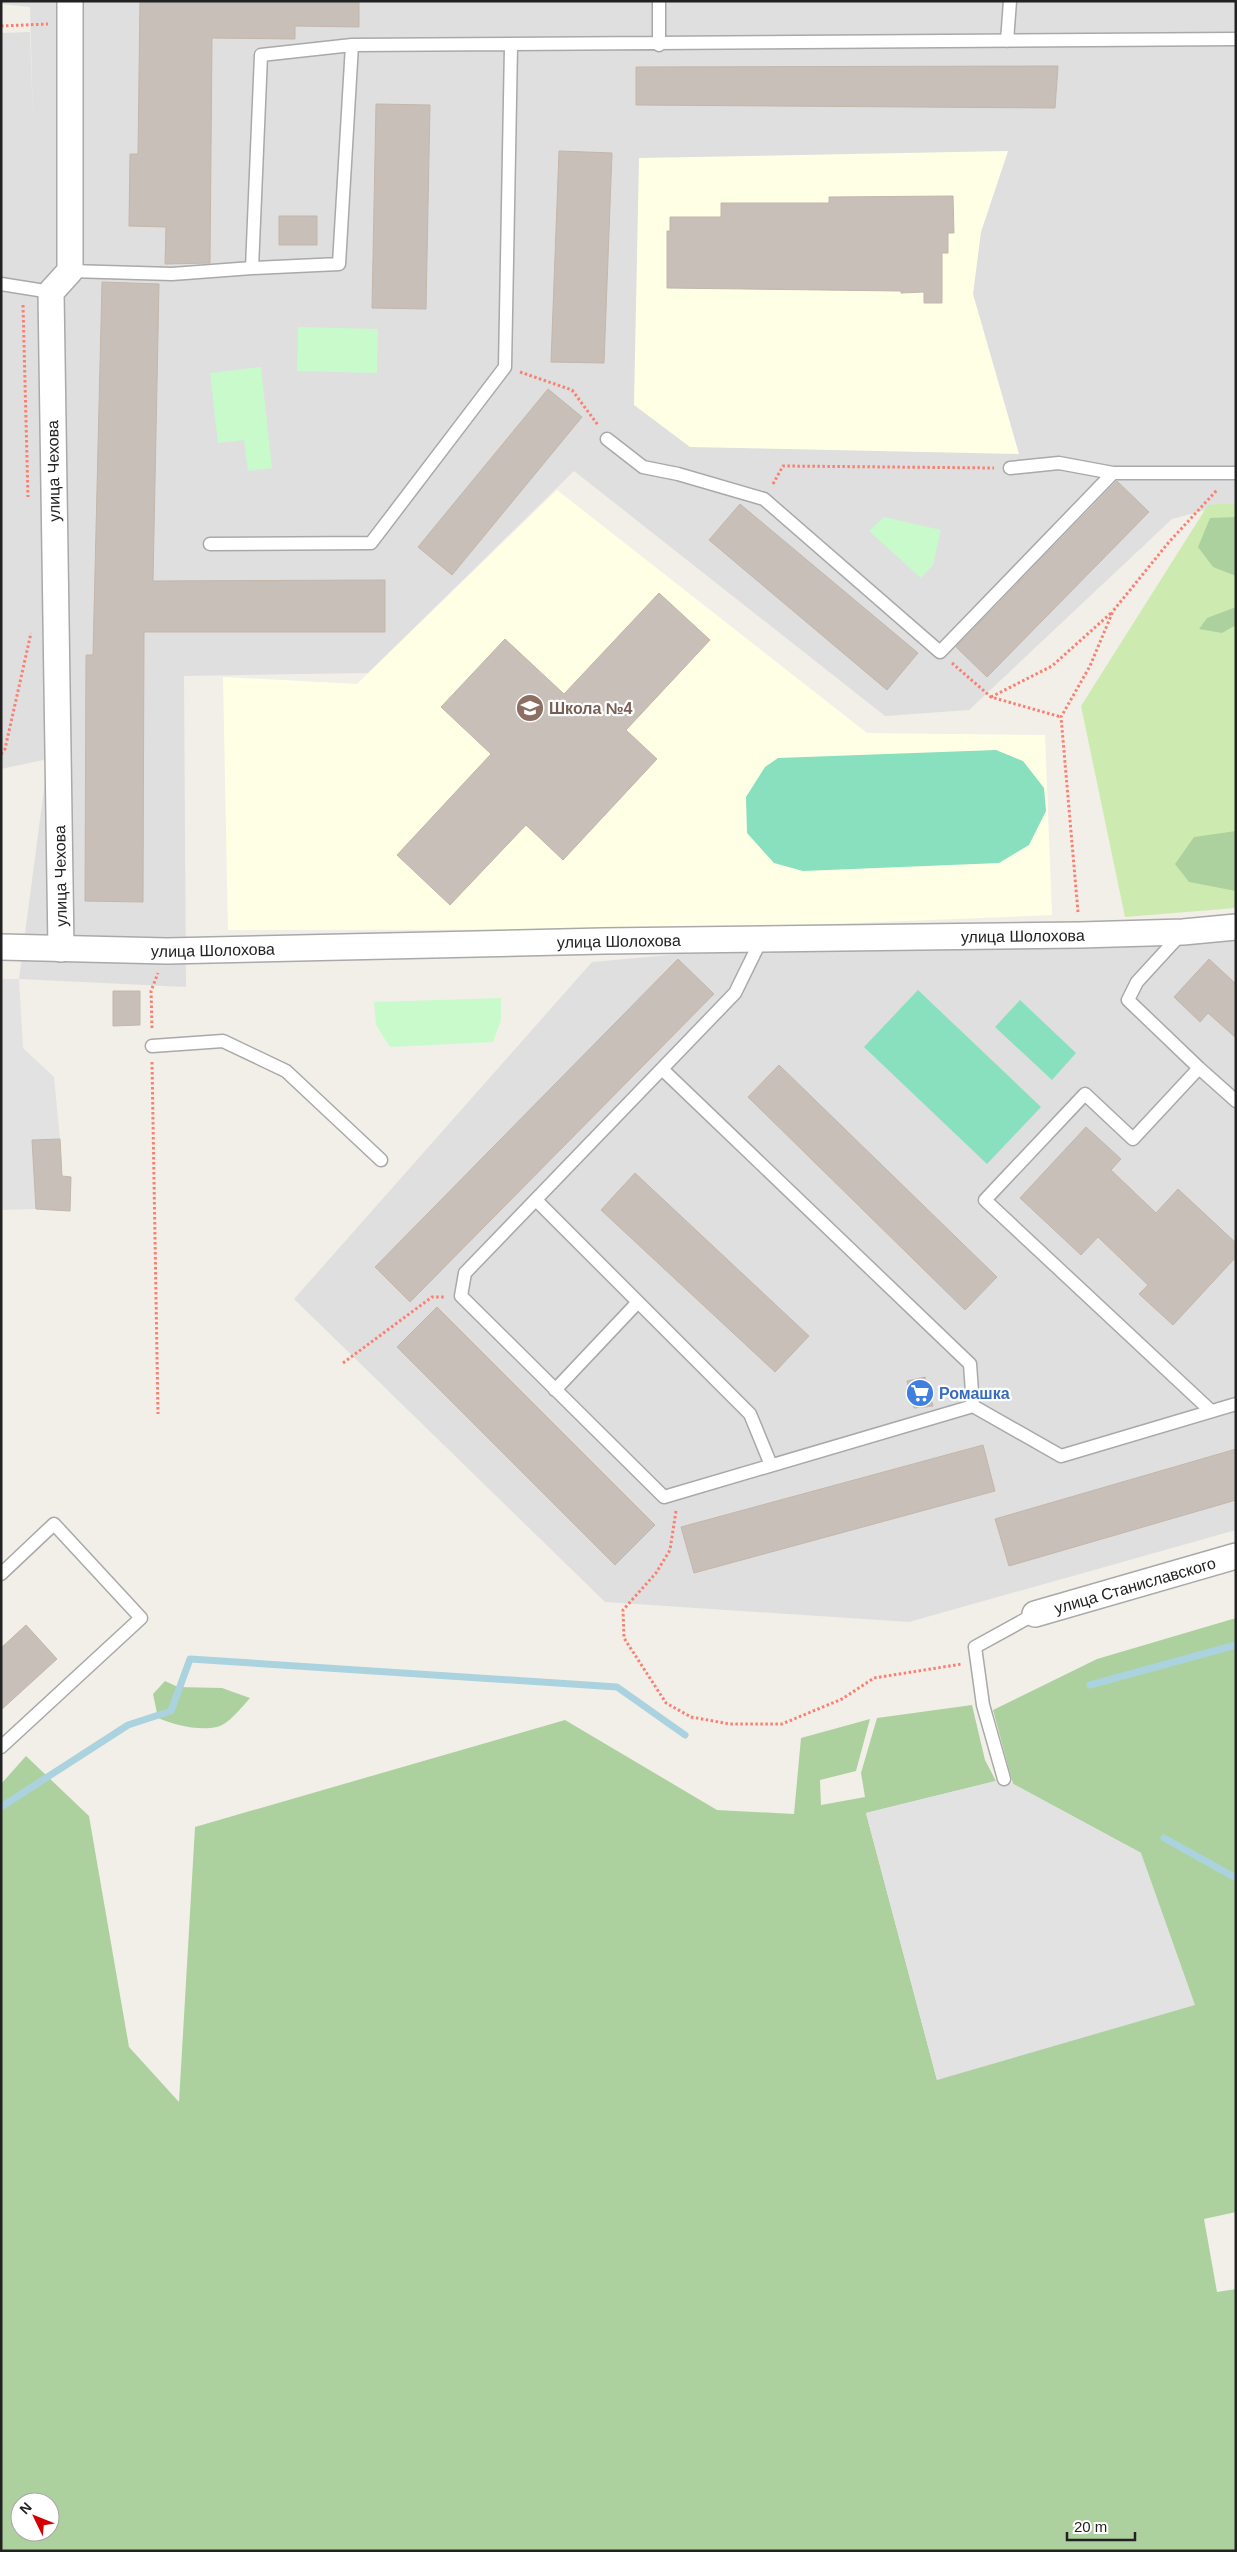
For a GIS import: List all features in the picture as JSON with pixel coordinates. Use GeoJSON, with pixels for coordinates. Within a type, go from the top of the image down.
{"type":"FeatureCollection","features":[{"type":"Feature","properties":{"kind":"street"},"geometry":{"type":"LineString","coordinates":[[51,292],[70,271],[70,1]]}},
{"type":"Feature","properties":{"kind":"street","name":"улица Чехова"},"geometry":{"type":"LineString","coordinates":[[51,292],[61,948]]}},
{"type":"Feature","properties":{"kind":"street","name":"улица Шолохова"},"geometry":{"type":"LineString","coordinates":[[1,947],[167,951],[593,941],[761,940],[1183,932],[1236,927]]}},
{"type":"Feature","properties":{"kind":"street","name":"улица Станиславского"},"geometry":{"type":"LineString","coordinates":[[1035,1614],[1236,1556]]}},
{"type":"Feature","properties":{"kind":"lane"},"geometry":{"type":"LineString","coordinates":[[659,1],[659,44]]}},
{"type":"Feature","properties":{"kind":"lane"},"geometry":{"type":"LineString","coordinates":[[1008,41],[1010,1]]}},
{"type":"Feature","properties":{"kind":"lane"},"geometry":{"type":"LineString","coordinates":[[252,268],[261,56],[352,45],[511,46],[1236,39]]}},
{"type":"Feature","properties":{"kind":"lane"},"geometry":{"type":"LineString","coordinates":[[70,271],[172,274],[339,264],[352,45]]}},
{"type":"Feature","properties":{"kind":"lane"},"geometry":{"type":"LineString","coordinates":[[210,544],[370,543],[505,367],[511,46]]}},
{"type":"Feature","properties":{"kind":"lane"},"geometry":{"type":"LineString","coordinates":[[1,284],[51,292]]}},
{"type":"Feature","properties":{"kind":"lane"},"geometry":{"type":"LineString","coordinates":[[608,439],[643,467],[678,474],[764,499],[940,652],[1113,473]]}},
{"type":"Feature","properties":{"kind":"lane"},"geometry":{"type":"LineString","coordinates":[[1010,468],[1059,463],[1113,473],[1234,473]]}},
{"type":"Feature","properties":{"kind":"lane"},"geometry":{"type":"LineString","coordinates":[[1183,932],[1137,982],[1128,1000],[1236,1101]]}},
{"type":"Feature","properties":{"kind":"lane"},"geometry":{"type":"LineString","coordinates":[[761,940],[735,993],[465,1273],[461,1296],[664,1497],[973,1406],[1061,1456],[1236,1404]]}},
{"type":"Feature","properties":{"kind":"lane"},"geometry":{"type":"LineString","coordinates":[[152,1046],[222,1041],[286,1071],[382,1160]]}},
{"type":"Feature","properties":{"kind":"lane"},"geometry":{"type":"LineString","coordinates":[[1199,1068],[1133,1139],[1085,1094],[985,1200],[1211,1411]]}},
{"type":"Feature","properties":{"kind":"lane"},"geometry":{"type":"LineString","coordinates":[[662,1069],[970,1364],[973,1406]]}},
{"type":"Feature","properties":{"kind":"lane"},"geometry":{"type":"LineString","coordinates":[[536,1200],[750,1414],[771,1465]]}},
{"type":"Feature","properties":{"kind":"lane"},"geometry":{"type":"LineString","coordinates":[[555,1390],[638,1302]]}},
{"type":"Feature","properties":{"kind":"lane"},"geometry":{"type":"LineString","coordinates":[[1,1574],[54,1524],[141,1618],[1,1747]]}},
{"type":"Feature","properties":{"kind":"lane"},"geometry":{"type":"LineString","coordinates":[[1004,1779],[983,1705],[975,1647],[1035,1614]]}},
{"type":"Feature","properties":{"kind":"path"},"geometry":{"type":"LineString","coordinates":[[1,26],[47,24]]}},
{"type":"Feature","properties":{"kind":"path"},"geometry":{"type":"LineString","coordinates":[[23,287],[28,504]]}},
{"type":"Feature","properties":{"kind":"path"},"geometry":{"type":"LineString","coordinates":[[505,367],[572,390],[608,439]]}},
{"type":"Feature","properties":{"kind":"path"},"geometry":{"type":"LineString","coordinates":[[764,499],[783,466],[1010,468]]}},
{"type":"Feature","properties":{"kind":"path"},"geometry":{"type":"LineString","coordinates":[[991,698],[1052,666],[1113,611],[1169,542],[1234,473]]}},
{"type":"Feature","properties":{"kind":"path"},"geometry":{"type":"LineString","coordinates":[[1078,918],[1060,717],[1090,666],[1113,611]]}},
{"type":"Feature","properties":{"kind":"path"},"geometry":{"type":"LineString","coordinates":[[1,754],[6,750],[31,631]]}},
{"type":"Feature","properties":{"kind":"path"},"geometry":{"type":"LineString","coordinates":[[940,652],[991,698],[1060,717]]}},
{"type":"Feature","properties":{"kind":"path"},"geometry":{"type":"LineString","coordinates":[[158,1414],[151,991],[167,951]]}},
{"type":"Feature","properties":{"kind":"path"},"geometry":{"type":"LineString","coordinates":[[343,1363],[432,1297],[461,1296]]}},
{"type":"Feature","properties":{"kind":"path"},"geometry":{"type":"LineString","coordinates":[[679,1493],[670,1550],[656,1573],[623,1610],[624,1638],[666,1703],[692,1717],[730,1724],[782,1724],[842,1698],[874,1678],[977,1661]]}},
{"type":"Feature","properties":{"kind":"shaded area"},"geometry":{"type":"Polygon","coordinates":[[[1,1],[1236,1],[1236,502],[1172,519],[969,710],[885,716],[574,471],[368,673],[184,676],[186,987],[19,979],[48,759],[1,769],[1,33],[30,32],[33,120],[30,7],[1,4],[1,1]]]}},
{"type":"Feature","properties":{"kind":"shaded area"},"geometry":{"type":"Polygon","coordinates":[[[1008,151],[981,232],[973,294],[1019,454],[690,447],[634,405],[639,158],[1008,151]]]}},
{"type":"Feature","properties":{"kind":"shaded area","name":"Школа №4"},"geometry":{"type":"Polygon","coordinates":[[[557,490],[867,733],[1045,735],[1052,915],[706,929],[228,930],[223,677],[357,684],[557,490]]]}},
{"type":"Feature","properties":{"kind":"shaded area"},"geometry":{"type":"Polygon","coordinates":[[[1236,940],[1236,1530],[909,1622],[605,1602],[294,1299],[592,962],[680,954],[1236,940]]]}},
{"type":"Feature","properties":{"kind":"shaded area"},"geometry":{"type":"Polygon","coordinates":[[[1,979],[19,979],[23,1048],[54,1077],[60,1139],[32,1140],[36,1209],[1,1210],[1,979]]]}},
{"type":"Feature","properties":{"kind":"shaded area"},"geometry":{"type":"Polygon","coordinates":[[[1004,1779],[1141,1853],[1195,2005],[937,2080],[866,1813],[1004,1779]]]}},
{"type":"Feature","properties":{"kind":"green space"},"geometry":{"type":"Polygon","coordinates":[[[298,327],[378,329],[377,373],[297,371],[298,327]]]}},
{"type":"Feature","properties":{"kind":"green space"},"geometry":{"type":"Polygon","coordinates":[[[261,367],[272,468],[248,471],[244,440],[218,443],[210,373],[261,367]]]}},
{"type":"Feature","properties":{"kind":"green space"},"geometry":{"type":"Polygon","coordinates":[[[1236,503],[1236,908],[1125,917],[1081,706],[1208,505],[1236,503]]]}},
{"type":"Feature","properties":{"kind":"green space"},"geometry":{"type":"Polygon","coordinates":[[[884,517],[941,530],[933,565],[921,578],[869,531],[884,517]]]}},
{"type":"Feature","properties":{"kind":"green space"},"geometry":{"type":"Polygon","coordinates":[[[1236,517],[1236,576],[1213,567],[1198,547],[1210,518],[1236,517]]]}},
{"type":"Feature","properties":{"kind":"green space"},"geometry":{"type":"Polygon","coordinates":[[[1236,607],[1236,625],[1222,633],[1199,629],[1207,618],[1236,607]]]}},
{"type":"Feature","properties":{"kind":"green space"},"geometry":{"type":"Polygon","coordinates":[[[996,750],[1023,761],[1044,788],[1046,811],[1029,845],[999,863],[803,871],[774,863],[747,833],[746,797],[765,767],[778,758],[996,750]]]}},
{"type":"Feature","properties":{"kind":"green space"},"geometry":{"type":"Polygon","coordinates":[[[1236,831],[1236,891],[1189,882],[1175,864],[1194,837],[1236,831]]]}},
{"type":"Feature","properties":{"kind":"green space"},"geometry":{"type":"Polygon","coordinates":[[[918,990],[1041,1107],[987,1164],[864,1047],[918,990]]]}},
{"type":"Feature","properties":{"kind":"green space"},"geometry":{"type":"Polygon","coordinates":[[[501,998],[501,1020],[493,1042],[390,1047],[376,1025],[374,1002],[501,998]]]}},
{"type":"Feature","properties":{"kind":"green space"},"geometry":{"type":"Polygon","coordinates":[[[1020,1000],[1076,1053],[1052,1080],[995,1027],[1020,1000]]]}},
{"type":"Feature","properties":{"kind":"green space"},"geometry":{"type":"Polygon","coordinates":[[[1236,1618],[1236,2212],[1204,2219],[1217,2292],[1236,2289],[1236,2551],[1,2551],[1,1784],[26,1756],[89,1816],[129,2047],[179,2102],[195,1827],[565,1720],[717,1810],[794,1814],[801,1738],[870,1719],[856,1771],[820,1780],[821,1805],[865,1797],[861,1773],[877,1718],[972,1705],[985,1760],[996,1781],[866,1813],[937,2080],[1141,1853],[1013,1784],[993,1710],[1097,1659],[1236,1618]]]}},
{"type":"Feature","properties":{"kind":"green space"},"geometry":{"type":"Polygon","coordinates":[[[165,1681],[178,1687],[222,1688],[250,1698],[235,1715],[222,1725],[210,1728],[187,1727],[158,1718],[153,1694],[165,1681]]]}},
{"type":"Feature","properties":{"kind":"building"},"geometry":{"type":"Polygon","coordinates":[[[140,1],[359,1],[359,27],[295,26],[295,39],[212,38],[210,263],[165,264],[166,227],[129,226],[130,154],[138,154],[140,1]]]}},
{"type":"Feature","properties":{"kind":"building"},"geometry":{"type":"Polygon","coordinates":[[[1058,66],[1055,108],[636,105],[636,67],[1058,66]]]}},
{"type":"Feature","properties":{"kind":"building"},"geometry":{"type":"Polygon","coordinates":[[[376,104],[430,105],[426,309],[372,308],[376,104]]]}},
{"type":"Feature","properties":{"kind":"building"},"geometry":{"type":"Polygon","coordinates":[[[559,151],[612,153],[604,363],[551,362],[559,151]]]}},
{"type":"Feature","properties":{"kind":"building"},"geometry":{"type":"Polygon","coordinates":[[[953,196],[954,233],[948,233],[948,253],[942,253],[942,303],[924,303],[924,292],[667,288],[667,231],[670,231],[670,217],[721,217],[721,203],[829,203],[829,197],[953,196]]]}},
{"type":"Feature","properties":{"kind":"building"},"geometry":{"type":"Polygon","coordinates":[[[279,216],[317,216],[317,245],[279,245],[279,216]]]}},
{"type":"Feature","properties":{"kind":"building"},"geometry":{"type":"Polygon","coordinates":[[[102,282],[159,284],[153,581],[385,580],[385,632],[144,632],[143,902],[85,901],[86,655],[93,655],[102,282]]]}},
{"type":"Feature","properties":{"kind":"building"},"geometry":{"type":"Polygon","coordinates":[[[548,389],[582,417],[452,575],[418,547],[548,389]]]}},
{"type":"Feature","properties":{"kind":"building"},"geometry":{"type":"Polygon","coordinates":[[[1117,481],[1149,512],[987,677],[956,647],[1117,481]]]}},
{"type":"Feature","properties":{"kind":"building"},"geometry":{"type":"Polygon","coordinates":[[[740,504],[918,653],[887,690],[709,540],[740,504]]]}},
{"type":"Feature","properties":{"kind":"building"},"geometry":{"type":"Polygon","coordinates":[[[659,593],[710,640],[626,730],[657,759],[563,860],[526,825],[450,905],[397,855],[491,754],[441,707],[505,639],[564,694],[659,593]]]}},
{"type":"Feature","properties":{"kind":"building"},"geometry":{"type":"Polygon","coordinates":[[[678,959],[714,994],[410,1302],[375,1267],[678,959]]]}},
{"type":"Feature","properties":{"kind":"building"},"geometry":{"type":"Polygon","coordinates":[[[1209,959],[1236,984],[1236,1038],[1208,1013],[1200,1022],[1174,997],[1209,959]]]}},
{"type":"Feature","properties":{"kind":"building"},"geometry":{"type":"Polygon","coordinates":[[[113,991],[140,991],[140,1025],[113,1026],[113,991]]]}},
{"type":"Feature","properties":{"kind":"building"},"geometry":{"type":"Polygon","coordinates":[[[779,1065],[997,1277],[965,1310],[748,1097],[779,1065]]]}},
{"type":"Feature","properties":{"kind":"building"},"geometry":{"type":"Polygon","coordinates":[[[1086,1127],[1121,1159],[1111,1170],[1156,1213],[1178,1189],[1236,1243],[1236,1257],[1173,1325],[1139,1294],[1148,1285],[1098,1237],[1081,1255],[1020,1198],[1086,1127]]]}},
{"type":"Feature","properties":{"kind":"building"},"geometry":{"type":"Polygon","coordinates":[[[60,1139],[62,1176],[71,1177],[70,1211],[36,1209],[32,1140],[60,1139]]]}},
{"type":"Feature","properties":{"kind":"building"},"geometry":{"type":"Polygon","coordinates":[[[635,1173],[809,1336],[775,1372],[601,1210],[635,1173]]]}},
{"type":"Feature","properties":{"kind":"building"},"geometry":{"type":"Polygon","coordinates":[[[437,1307],[655,1525],[615,1565],[397,1347],[437,1307]]]}},
{"type":"Feature","properties":{"kind":"building","name":"Ромашка"},"geometry":{"type":"Polygon","coordinates":[[[925,1377],[933,1406],[914,1408],[907,1381],[925,1377]]]}},
{"type":"Feature","properties":{"kind":"building"},"geometry":{"type":"Polygon","coordinates":[[[983,1445],[995,1491],[694,1573],[681,1527],[983,1445]]]}},
{"type":"Feature","properties":{"kind":"building"},"geometry":{"type":"Polygon","coordinates":[[[1236,1449],[1236,1500],[1009,1566],[995,1519],[1236,1449]]]}},
{"type":"Feature","properties":{"kind":"building"},"geometry":{"type":"Polygon","coordinates":[[[26,1625],[57,1659],[1,1710],[1,1648],[26,1625]]]}},
{"type":"Feature","properties":{"kind":"waterway"},"geometry":{"type":"LineString","coordinates":[[1090,1685],[1236,1645]]}},
{"type":"Feature","properties":{"kind":"waterway"},"geometry":{"type":"LineString","coordinates":[[1,1807],[128,1725],[171,1711],[190,1659],[617,1687],[685,1735]]}},
{"type":"Feature","properties":{"kind":"waterway"},"geometry":{"type":"LineString","coordinates":[[1164,1838],[1236,1878]]}},
{"type":"Feature","properties":{"kind":"place","name":"Школа №4"},"geometry":{"type":"Point","coordinates":[530,708]}},
{"type":"Feature","properties":{"kind":"place","name":"Ромашка"},"geometry":{"type":"Point","coordinates":[920,1393]}}]}
